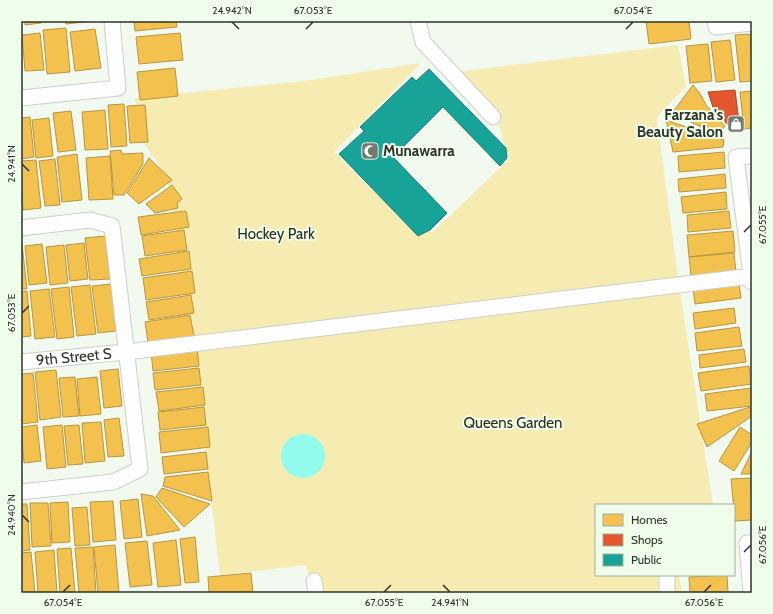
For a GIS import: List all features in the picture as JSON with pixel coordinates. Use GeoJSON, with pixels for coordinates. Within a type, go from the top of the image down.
{"type":"FeatureCollection","features":[{"type":"Feature","properties":{"kind":"street"},"geometry":{"type":"LineString","coordinates":[[21,98],[118,88],[112,21]]}},
{"type":"Feature","properties":{"kind":"street"},"geometry":{"type":"LineString","coordinates":[[418,21],[423,42],[493,117]]}},
{"type":"Feature","properties":{"kind":"street"},"geometry":{"type":"LineString","coordinates":[[715,24],[752,23]]}},
{"type":"Feature","properties":{"kind":"street"},"geometry":{"type":"LineString","coordinates":[[752,156],[736,157],[752,278]]}},
{"type":"Feature","properties":{"kind":"street"},"geometry":{"type":"LineString","coordinates":[[21,228],[90,220],[112,226],[140,469],[113,482],[21,492]]}},
{"type":"Feature","properties":{"kind":"street","name":"9th Street S"},"geometry":{"type":"LineString","coordinates":[[21,362],[126,352],[752,278]]}},
{"type":"Feature","properties":{"kind":"street"},"geometry":{"type":"LineString","coordinates":[[750,543],[751,593]]}},
{"type":"Feature","properties":{"kind":"street"},"geometry":{"type":"LineString","coordinates":[[667,576],[667,593]]}},
{"type":"Feature","properties":{"kind":"green space"},"geometry":{"type":"Polygon","coordinates":[[[678,45],[686,87],[662,111],[657,119],[679,285],[713,504],[595,504],[595,576],[679,576],[682,593],[313,593],[306,565],[220,575],[193,343],[167,176],[143,142],[135,98],[304,81],[421,63],[334,152],[414,231],[433,232],[509,159],[497,118],[455,72],[678,45]]]}},
{"type":"Feature","properties":{"kind":"water"},"geometry":{"type":"Polygon","coordinates":[[[303,434],[315,438],[321,444],[325,456],[321,468],[315,474],[303,478],[291,474],[285,468],[281,456],[285,444],[291,438],[303,434]]]}},
{"type":"Feature","properties":{"kind":"building: Homes"},"geometry":{"type":"Polygon","coordinates":[[[25,21],[41,21],[41,23],[25,25],[25,21]]]}},
{"type":"Feature","properties":{"kind":"building: Homes"},"geometry":{"type":"Polygon","coordinates":[[[65,21],[93,21],[66,24],[65,21]]]}},
{"type":"Feature","properties":{"kind":"building: Homes"},"geometry":{"type":"Polygon","coordinates":[[[134,21],[176,21],[177,27],[135,31],[134,21]]]}},
{"type":"Feature","properties":{"kind":"building: Homes"},"geometry":{"type":"Polygon","coordinates":[[[646,21],[689,21],[691,39],[649,44],[646,21]]]}},
{"type":"Feature","properties":{"kind":"building: Homes"},"geometry":{"type":"Polygon","coordinates":[[[66,28],[70,72],[47,74],[43,30],[66,28]]]}},
{"type":"Feature","properties":{"kind":"building: Homes"},"geometry":{"type":"Polygon","coordinates":[[[95,29],[101,68],[75,71],[70,32],[95,29]]]}},
{"type":"Feature","properties":{"kind":"building: Homes"},"geometry":{"type":"Polygon","coordinates":[[[40,33],[44,70],[25,71],[22,35],[40,33]]]}},
{"type":"Feature","properties":{"kind":"building: Homes"},"geometry":{"type":"Polygon","coordinates":[[[180,33],[183,60],[139,64],[136,37],[180,33]]]}},
{"type":"Feature","properties":{"kind":"building: Homes"},"geometry":{"type":"Polygon","coordinates":[[[751,34],[752,81],[740,82],[735,35],[751,34]]]}},
{"type":"Feature","properties":{"kind":"building: Homes"},"geometry":{"type":"Polygon","coordinates":[[[730,40],[735,80],[716,82],[711,42],[730,40]]]}},
{"type":"Feature","properties":{"kind":"building: Homes"},"geometry":{"type":"Polygon","coordinates":[[[708,44],[712,81],[690,83],[686,46],[708,44]]]}},
{"type":"Feature","properties":{"kind":"building: Homes"},"geometry":{"type":"Polygon","coordinates":[[[175,68],[178,96],[140,100],[137,72],[175,68]]]}},
{"type":"Feature","properties":{"kind":"building: Homes"},"geometry":{"type":"Polygon","coordinates":[[[693,85],[701,95],[706,105],[725,126],[718,135],[672,113],[693,85]]]}},
{"type":"Feature","properties":{"kind":"building: Homes"},"geometry":{"type":"Polygon","coordinates":[[[752,91],[752,128],[744,129],[740,92],[752,91]]]}},
{"type":"Feature","properties":{"kind":"building: Homes"},"geometry":{"type":"Polygon","coordinates":[[[124,104],[127,146],[111,147],[108,105],[124,104]]]}},
{"type":"Feature","properties":{"kind":"building: Homes"},"geometry":{"type":"Polygon","coordinates":[[[145,105],[148,142],[130,143],[127,106],[145,105]]]}},
{"type":"Feature","properties":{"kind":"building: Homes"},"geometry":{"type":"Polygon","coordinates":[[[105,110],[108,149],[85,150],[82,112],[105,110]]]}},
{"type":"Feature","properties":{"kind":"building: Homes"},"geometry":{"type":"Polygon","coordinates":[[[71,111],[76,150],[58,152],[53,113],[71,111]]]}},
{"type":"Feature","properties":{"kind":"building: Homes"},"geometry":{"type":"Polygon","coordinates":[[[30,117],[34,157],[21,159],[21,118],[30,117]]]}},
{"type":"Feature","properties":{"kind":"building: Homes"},"geometry":{"type":"Polygon","coordinates":[[[49,118],[53,156],[36,158],[32,120],[49,118]]]}},
{"type":"Feature","properties":{"kind":"building: Homes"},"geometry":{"type":"Polygon","coordinates":[[[666,120],[724,140],[723,147],[673,152],[666,120]]]}},
{"type":"Feature","properties":{"kind":"building: Homes"},"geometry":{"type":"Polygon","coordinates":[[[121,150],[122,154],[143,153],[143,164],[124,195],[114,195],[110,151],[121,150]]]}},
{"type":"Feature","properties":{"kind":"building: Homes"},"geometry":{"type":"Polygon","coordinates":[[[724,152],[725,168],[679,172],[678,156],[724,152]]]}},
{"type":"Feature","properties":{"kind":"building: Homes"},"geometry":{"type":"Polygon","coordinates":[[[77,154],[82,200],[62,202],[57,157],[77,154]]]}},
{"type":"Feature","properties":{"kind":"building: Homes"},"geometry":{"type":"Polygon","coordinates":[[[110,156],[113,199],[89,200],[86,158],[110,156]]]}},
{"type":"Feature","properties":{"kind":"building: Homes"},"geometry":{"type":"Polygon","coordinates":[[[149,158],[172,180],[139,204],[127,193],[149,158]]]}},
{"type":"Feature","properties":{"kind":"building: Homes"},"geometry":{"type":"Polygon","coordinates":[[[55,159],[60,205],[45,206],[39,161],[55,159]]]}},
{"type":"Feature","properties":{"kind":"building: Homes"},"geometry":{"type":"Polygon","coordinates":[[[36,160],[41,208],[23,210],[21,161],[36,160]]]}},
{"type":"Feature","properties":{"kind":"building: Homes"},"geometry":{"type":"Polygon","coordinates":[[[725,174],[726,188],[679,192],[678,179],[725,174]]]}},
{"type":"Feature","properties":{"kind":"building: Homes"},"geometry":{"type":"Polygon","coordinates":[[[172,185],[182,199],[177,203],[178,208],[155,213],[146,204],[172,185]]]}},
{"type":"Feature","properties":{"kind":"building: Homes"},"geometry":{"type":"Polygon","coordinates":[[[726,192],[727,209],[683,213],[681,197],[726,192]]]}},
{"type":"Feature","properties":{"kind":"building: Homes"},"geometry":{"type":"Polygon","coordinates":[[[186,211],[189,227],[141,235],[138,217],[186,211]]]}},
{"type":"Feature","properties":{"kind":"building: Homes"},"geometry":{"type":"Polygon","coordinates":[[[729,211],[731,228],[688,232],[687,215],[729,211]]]}},
{"type":"Feature","properties":{"kind":"building: Homes"},"geometry":{"type":"Polygon","coordinates":[[[184,230],[187,250],[145,256],[142,236],[184,230]]]}},
{"type":"Feature","properties":{"kind":"building: Homes"},"geometry":{"type":"Polygon","coordinates":[[[733,231],[735,252],[689,257],[687,235],[733,231]]]}},
{"type":"Feature","properties":{"kind":"building: Homes"},"geometry":{"type":"Polygon","coordinates":[[[105,236],[110,279],[90,280],[85,238],[105,236]]]}},
{"type":"Feature","properties":{"kind":"building: Homes"},"geometry":{"type":"Polygon","coordinates":[[[84,243],[88,279],[70,281],[66,245],[84,243]]]}},
{"type":"Feature","properties":{"kind":"building: Homes"},"geometry":{"type":"Polygon","coordinates":[[[22,244],[27,289],[21,289],[22,244]]]}},
{"type":"Feature","properties":{"kind":"building: Homes"},"geometry":{"type":"Polygon","coordinates":[[[42,244],[47,283],[29,285],[25,246],[42,244]]]}},
{"type":"Feature","properties":{"kind":"building: Homes"},"geometry":{"type":"Polygon","coordinates":[[[64,245],[68,283],[50,285],[46,247],[64,245]]]}},
{"type":"Feature","properties":{"kind":"building: Homes"},"geometry":{"type":"Polygon","coordinates":[[[189,251],[191,269],[142,276],[139,259],[189,251]]]}},
{"type":"Feature","properties":{"kind":"building: Homes"},"geometry":{"type":"Polygon","coordinates":[[[734,253],[736,272],[691,276],[689,257],[734,253]]]}},
{"type":"Feature","properties":{"kind":"building: Homes"},"geometry":{"type":"Polygon","coordinates":[[[192,271],[195,293],[146,300],[143,278],[192,271]]]}},
{"type":"Feature","properties":{"kind":"building: Homes"},"geometry":{"type":"Polygon","coordinates":[[[739,282],[741,298],[695,304],[693,288],[739,282]]]}},
{"type":"Feature","properties":{"kind":"building: Homes"},"geometry":{"type":"Polygon","coordinates":[[[111,284],[116,331],[98,333],[92,286],[111,284]]]}},
{"type":"Feature","properties":{"kind":"building: Homes"},"geometry":{"type":"Polygon","coordinates":[[[90,285],[96,334],[77,336],[71,287],[90,285]]]}},
{"type":"Feature","properties":{"kind":"building: Homes"},"geometry":{"type":"Polygon","coordinates":[[[69,287],[74,337],[57,339],[51,289],[69,287]]]}},
{"type":"Feature","properties":{"kind":"building: Homes"},"geometry":{"type":"Polygon","coordinates":[[[49,289],[55,337],[35,339],[30,291],[49,289]]]}},
{"type":"Feature","properties":{"kind":"building: Homes"},"geometry":{"type":"Polygon","coordinates":[[[27,291],[31,336],[21,337],[21,292],[27,291]]]}},
{"type":"Feature","properties":{"kind":"building: Homes"},"geometry":{"type":"Polygon","coordinates":[[[191,295],[194,313],[149,320],[146,302],[191,295]]]}},
{"type":"Feature","properties":{"kind":"building: Homes"},"geometry":{"type":"Polygon","coordinates":[[[734,308],[736,323],[695,329],[693,313],[734,308]]]}},
{"type":"Feature","properties":{"kind":"building: Homes"},"geometry":{"type":"Polygon","coordinates":[[[190,315],[194,336],[148,342],[145,322],[190,315]]]}},
{"type":"Feature","properties":{"kind":"building: Homes"},"geometry":{"type":"Polygon","coordinates":[[[739,327],[742,346],[697,351],[695,333],[739,327]]]}},
{"type":"Feature","properties":{"kind":"building: Homes"},"geometry":{"type":"Polygon","coordinates":[[[197,347],[199,366],[153,371],[151,352],[197,347]]]}},
{"type":"Feature","properties":{"kind":"building: Homes"},"geometry":{"type":"Polygon","coordinates":[[[744,349],[746,362],[700,368],[699,355],[744,349]]]}},
{"type":"Feature","properties":{"kind":"building: Homes"},"geometry":{"type":"Polygon","coordinates":[[[749,366],[752,384],[701,391],[698,373],[749,366]]]}},
{"type":"Feature","properties":{"kind":"building: Homes"},"geometry":{"type":"Polygon","coordinates":[[[199,368],[201,385],[155,390],[153,373],[199,368]]]}},
{"type":"Feature","properties":{"kind":"building: Homes"},"geometry":{"type":"Polygon","coordinates":[[[118,369],[122,406],[104,408],[100,371],[118,369]]]}},
{"type":"Feature","properties":{"kind":"building: Homes"},"geometry":{"type":"Polygon","coordinates":[[[56,370],[61,417],[40,420],[35,372],[56,370]]]}},
{"type":"Feature","properties":{"kind":"building: Homes"},"geometry":{"type":"Polygon","coordinates":[[[33,373],[38,422],[21,424],[21,374],[33,373]]]}},
{"type":"Feature","properties":{"kind":"building: Homes"},"geometry":{"type":"Polygon","coordinates":[[[75,377],[79,416],[63,417],[59,378],[75,377]]]}},
{"type":"Feature","properties":{"kind":"building: Homes"},"geometry":{"type":"Polygon","coordinates":[[[97,377],[101,414],[80,416],[77,379],[97,377]]]}},
{"type":"Feature","properties":{"kind":"building: Homes"},"geometry":{"type":"Polygon","coordinates":[[[203,387],[205,405],[159,411],[156,392],[203,387]]]}},
{"type":"Feature","properties":{"kind":"building: Homes"},"geometry":{"type":"Polygon","coordinates":[[[751,388],[752,406],[707,411],[705,394],[751,388]]]}},
{"type":"Feature","properties":{"kind":"building: Homes"},"geometry":{"type":"Polygon","coordinates":[[[204,407],[206,425],[160,430],[158,412],[204,407]]]}},
{"type":"Feature","properties":{"kind":"building: Homes"},"geometry":{"type":"Polygon","coordinates":[[[750,407],[752,416],[707,447],[697,424],[750,407]]]}},
{"type":"Feature","properties":{"kind":"building: Homes"},"geometry":{"type":"Polygon","coordinates":[[[119,418],[124,456],[108,457],[104,420],[119,418]]]}},
{"type":"Feature","properties":{"kind":"building: Homes"},"geometry":{"type":"Polygon","coordinates":[[[101,422],[105,461],[85,463],[82,423],[101,422]]]}},
{"type":"Feature","properties":{"kind":"building: Homes"},"geometry":{"type":"Polygon","coordinates":[[[37,425],[41,461],[24,463],[21,427],[37,425]]]}},
{"type":"Feature","properties":{"kind":"building: Homes"},"geometry":{"type":"Polygon","coordinates":[[[62,425],[66,467],[47,469],[43,427],[62,425]]]}},
{"type":"Feature","properties":{"kind":"building: Homes"},"geometry":{"type":"Polygon","coordinates":[[[79,425],[83,464],[68,465],[64,426],[79,425]]]}},
{"type":"Feature","properties":{"kind":"building: Homes"},"geometry":{"type":"Polygon","coordinates":[[[208,427],[210,447],[161,453],[159,432],[208,427]]]}},
{"type":"Feature","properties":{"kind":"building: Homes"},"geometry":{"type":"Polygon","coordinates":[[[740,427],[752,435],[752,442],[734,471],[719,461],[740,427]]]}},
{"type":"Feature","properties":{"kind":"building: Homes"},"geometry":{"type":"Polygon","coordinates":[[[752,451],[752,474],[741,474],[752,451]]]}},
{"type":"Feature","properties":{"kind":"building: Homes"},"geometry":{"type":"Polygon","coordinates":[[[206,452],[208,469],[164,474],[162,457],[206,452]]]}},
{"type":"Feature","properties":{"kind":"building: Homes"},"geometry":{"type":"Polygon","coordinates":[[[208,472],[212,501],[163,486],[165,477],[208,472]]]}},
{"type":"Feature","properties":{"kind":"building: Homes"},"geometry":{"type":"Polygon","coordinates":[[[751,478],[752,520],[735,521],[735,504],[733,504],[731,479],[751,478]]]}},
{"type":"Feature","properties":{"kind":"building: Homes"},"geometry":{"type":"Polygon","coordinates":[[[162,488],[210,504],[184,527],[156,497],[162,488]]]}},
{"type":"Feature","properties":{"kind":"building: Homes"},"geometry":{"type":"Polygon","coordinates":[[[141,494],[153,496],[180,530],[147,536],[141,494]]]}},
{"type":"Feature","properties":{"kind":"building: Homes"},"geometry":{"type":"Polygon","coordinates":[[[138,499],[142,537],[124,539],[120,501],[138,499]]]}},
{"type":"Feature","properties":{"kind":"building: Homes"},"geometry":{"type":"Polygon","coordinates":[[[113,501],[116,540],[93,542],[90,502],[113,501]]]}},
{"type":"Feature","properties":{"kind":"building: Homes"},"geometry":{"type":"Polygon","coordinates":[[[68,502],[70,542],[52,543],[50,503],[68,502]]]}},
{"type":"Feature","properties":{"kind":"building: Homes"},"geometry":{"type":"Polygon","coordinates":[[[30,503],[48,503],[51,546],[32,547],[30,503]]]}},
{"type":"Feature","properties":{"kind":"building: Homes"},"geometry":{"type":"Polygon","coordinates":[[[21,504],[27,504],[30,550],[21,551],[21,504]]]}},
{"type":"Feature","properties":{"kind":"building: Homes"},"geometry":{"type":"Polygon","coordinates":[[[87,507],[90,545],[75,546],[72,508],[87,507]]]}},
{"type":"Feature","properties":{"kind":"building: Homes"},"geometry":{"type":"Polygon","coordinates":[[[195,537],[199,582],[185,583],[180,539],[195,537]]]}},
{"type":"Feature","properties":{"kind":"building: Homes"},"geometry":{"type":"Polygon","coordinates":[[[176,540],[181,585],[158,587],[153,543],[176,540]]]}},
{"type":"Feature","properties":{"kind":"building: Homes"},"geometry":{"type":"Polygon","coordinates":[[[147,541],[152,585],[130,587],[125,543],[147,541]]]}},
{"type":"Feature","properties":{"kind":"building: Homes"},"geometry":{"type":"Polygon","coordinates":[[[115,545],[119,593],[98,593],[94,547],[115,545]]]}},
{"type":"Feature","properties":{"kind":"building: Homes"},"geometry":{"type":"Polygon","coordinates":[[[93,547],[96,593],[79,593],[75,548],[93,547]]]}},
{"type":"Feature","properties":{"kind":"building: Homes"},"geometry":{"type":"Polygon","coordinates":[[[71,548],[75,593],[60,593],[57,549],[71,548]]]}},
{"type":"Feature","properties":{"kind":"building: Homes"},"geometry":{"type":"Polygon","coordinates":[[[54,550],[57,593],[38,593],[35,552],[54,550]]]}},
{"type":"Feature","properties":{"kind":"building: Homes"},"geometry":{"type":"Polygon","coordinates":[[[31,552],[35,593],[21,593],[21,553],[31,552]]]}},
{"type":"Feature","properties":{"kind":"building: Homes"},"geometry":{"type":"Polygon","coordinates":[[[251,573],[253,593],[209,593],[208,577],[251,573]]]}},
{"type":"Feature","properties":{"kind":"building: Homes"},"geometry":{"type":"Polygon","coordinates":[[[727,576],[728,593],[690,593],[689,577],[727,576]]]}},
{"type":"Feature","properties":{"kind":"building: Shops"},"geometry":{"type":"Polygon","coordinates":[[[735,90],[740,130],[731,127],[725,122],[724,112],[715,113],[708,92],[735,90]]]}},
{"type":"Feature","properties":{"kind":"building: Public","name":"Munawarra"},"geometry":{"type":"Polygon","coordinates":[[[429,69],[506,148],[507,158],[500,166],[443,107],[393,157],[447,213],[430,230],[418,236],[339,154],[364,131],[360,127],[412,77],[416,81],[429,69]]]}},
{"type":"Feature","properties":{"kind":"place","name":"Farzana's Beauty Salon"},"geometry":{"type":"Point","coordinates":[736,124]}},
{"type":"Feature","properties":{"kind":"place","name":"Munawarra"},"geometry":{"type":"Point","coordinates":[370,151]}},
{"type":"Feature","properties":{"kind":"park label","name":"Hockey Park"},"geometry":{"type":"Point","coordinates":[276,234]}},
{"type":"Feature","properties":{"kind":"park label","name":"Queens Garden"},"geometry":{"type":"Point","coordinates":[513,423]}}]}
